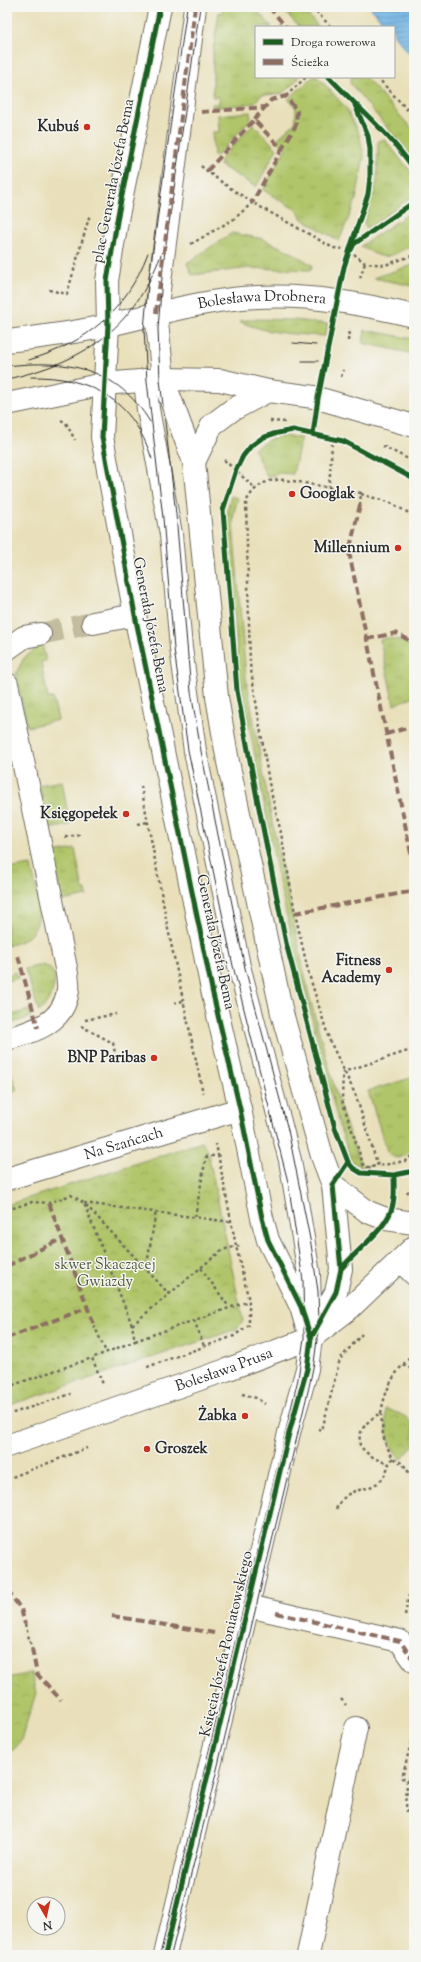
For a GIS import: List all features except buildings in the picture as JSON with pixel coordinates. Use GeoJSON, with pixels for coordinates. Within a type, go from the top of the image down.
{"type":"FeatureCollection","features":[{"type":"Feature","properties":{"kind":"street","name":"plac Generała Józefa Bema"},"geometry":{"type":"LineString","coordinates":[[104,384],[108,325],[107,281],[119,210],[160,7]]}},
{"type":"Feature","properties":{"kind":"street"},"geometry":{"type":"LineString","coordinates":[[195,7],[156,313],[154,379],[148,409],[171,534],[185,685],[195,751],[239,966],[286,1146],[298,1202],[309,1274],[311,1338]]}},
{"type":"Feature","properties":{"kind":"street","name":"Bolesława Drobnera"},"geometry":{"type":"LineString","coordinates":[[7,341],[108,325],[156,313],[212,302],[258,297],[295,297],[355,303],[414,316]]}},
{"type":"Feature","properties":{"kind":"street"},"geometry":{"type":"LineString","coordinates":[[154,379],[194,462],[217,697],[228,762],[282,1013],[322,1156],[333,1185],[341,1269],[336,1292],[311,1338]]}},
{"type":"Feature","properties":{"kind":"street"},"geometry":{"type":"LineString","coordinates":[[7,404],[104,384],[154,379],[220,380],[268,391],[324,399],[414,426]]}},
{"type":"Feature","properties":{"kind":"street","name":"Generała Józefa Bema"},"geometry":{"type":"LineString","coordinates":[[104,384],[102,437],[135,615],[213,994],[240,1109],[268,1240],[301,1307],[311,1338]]}},
{"type":"Feature","properties":{"kind":"street"},"geometry":{"type":"LineString","coordinates":[[194,462],[212,425],[232,410],[268,391]]}},
{"type":"Feature","properties":{"kind":"street"},"geometry":{"type":"LineString","coordinates":[[94,623],[135,615]]}},
{"type":"Feature","properties":{"kind":"street"},"geometry":{"type":"LineString","coordinates":[[7,649],[24,637],[40,634]]}},
{"type":"Feature","properties":{"kind":"street"},"geometry":{"type":"LineString","coordinates":[[7,684],[66,968],[68,990],[60,1015],[38,1028],[7,1039]]}},
{"type":"Feature","properties":{"kind":"street","name":"Na Szańcach"},"geometry":{"type":"LineString","coordinates":[[7,1179],[240,1109]]}},
{"type":"Feature","properties":{"kind":"street"},"geometry":{"type":"LineString","coordinates":[[333,1185],[368,1212],[386,1219],[414,1223]]}},
{"type":"Feature","properties":{"kind":"street","name":"Bolesława Prusa"},"geometry":{"type":"LineString","coordinates":[[7,1446],[226,1370],[311,1338],[410,1261]]}},
{"type":"Feature","properties":{"kind":"street","name":"Księcia Józefa Poniatowskiego"},"geometry":{"type":"LineString","coordinates":[[165,1955],[289,1433],[307,1369],[311,1338]]}},
{"type":"Feature","properties":{"kind":"street"},"geometry":{"type":"LineString","coordinates":[[248,1606],[400,1641],[414,1661]]}},
{"type":"Feature","properties":{"kind":"street"},"geometry":{"type":"LineString","coordinates":[[308,1955],[356,1728]]}},
{"type":"Feature","properties":{"kind":"path"},"geometry":{"type":"LineString","coordinates":[[312,7],[330,26]]}},
{"type":"Feature","properties":{"kind":"path"},"geometry":{"type":"LineString","coordinates":[[286,96],[305,78]]}},
{"type":"Feature","properties":{"kind":"path"},"geometry":{"type":"LineString","coordinates":[[378,78],[414,116]]}},
{"type":"Feature","properties":{"kind":"path"},"geometry":{"type":"LineString","coordinates":[[199,164],[218,180],[252,203],[333,248],[345,249]]}},
{"type":"Feature","properties":{"kind":"path"},"geometry":{"type":"LineString","coordinates":[[191,244],[234,219],[252,203]]}},
{"type":"Feature","properties":{"kind":"path"},"geometry":{"type":"LineString","coordinates":[[49,290],[67,294],[86,227]]}},
{"type":"Feature","properties":{"kind":"path"},"geometry":{"type":"LineString","coordinates":[[348,256],[352,248]]}},
{"type":"Feature","properties":{"kind":"path"},"geometry":{"type":"LineString","coordinates":[[354,254],[365,263],[385,265],[414,255]]}},
{"type":"Feature","properties":{"kind":"path"},"geometry":{"type":"LineString","coordinates":[[359,279],[365,263]]}},
{"type":"Feature","properties":{"kind":"path"},"geometry":{"type":"LineString","coordinates":[[348,341],[350,324]]}},
{"type":"Feature","properties":{"kind":"path"},"geometry":{"type":"LineString","coordinates":[[268,391],[274,407],[291,424]]}},
{"type":"Feature","properties":{"kind":"path"},"geometry":{"type":"LineString","coordinates":[[265,423],[271,421],[291,424]]}},
{"type":"Feature","properties":{"kind":"path"},"geometry":{"type":"LineString","coordinates":[[329,488],[332,444]]}},
{"type":"Feature","properties":{"kind":"path"},"geometry":{"type":"LineString","coordinates":[[223,459],[226,454]]}},
{"type":"Feature","properties":{"kind":"path"},"geometry":{"type":"LineString","coordinates":[[230,465],[255,488]]}},
{"type":"Feature","properties":{"kind":"path"},"geometry":{"type":"LineString","coordinates":[[378,1166],[356,1096],[343,1072],[329,1039],[303,949],[269,783],[250,664],[246,502],[255,488],[270,481],[281,479],[361,493],[391,504],[414,516]]}},
{"type":"Feature","properties":{"kind":"path"},"geometry":{"type":"LineString","coordinates":[[360,505],[361,493]]}},
{"type":"Feature","properties":{"kind":"path"},"geometry":{"type":"LineString","coordinates":[[138,824],[148,822]]}},
{"type":"Feature","properties":{"kind":"path"},"geometry":{"type":"LineString","coordinates":[[174,1003],[183,1001]]}},
{"type":"Feature","properties":{"kind":"path"},"geometry":{"type":"LineString","coordinates":[[80,1026],[113,1043],[116,1058]]}},
{"type":"Feature","properties":{"kind":"path"},"geometry":{"type":"LineString","coordinates":[[343,1072],[414,1049]]}},
{"type":"Feature","properties":{"kind":"path"},"geometry":{"type":"LineString","coordinates":[[343,1072],[342,1100],[364,1167],[370,1168],[405,1161],[414,1154]]}},
{"type":"Feature","properties":{"kind":"path"},"geometry":{"type":"LineString","coordinates":[[146,1368],[234,1336],[249,1325],[249,1301],[236,1246],[215,1142]]}},
{"type":"Feature","properties":{"kind":"path"},"geometry":{"type":"LineString","coordinates":[[195,1217],[206,1157],[218,1155]]}},
{"type":"Feature","properties":{"kind":"path"},"geometry":{"type":"LineString","coordinates":[[363,1174],[376,1175]]}},
{"type":"Feature","properties":{"kind":"path"},"geometry":{"type":"LineString","coordinates":[[407,1193],[414,1185]]}},
{"type":"Feature","properties":{"kind":"path"},"geometry":{"type":"LineString","coordinates":[[7,1210],[32,1202],[49,1203],[71,1195],[84,1203],[169,1294]]}},
{"type":"Feature","properties":{"kind":"path"},"geometry":{"type":"LineString","coordinates":[[84,1203],[156,1211],[232,1222]]}},
{"type":"Feature","properties":{"kind":"path"},"geometry":{"type":"LineString","coordinates":[[84,1203],[132,1325],[135,1341]]}},
{"type":"Feature","properties":{"kind":"path"},"geometry":{"type":"LineString","coordinates":[[146,1270],[156,1211]]}},
{"type":"Feature","properties":{"kind":"path"},"geometry":{"type":"LineString","coordinates":[[132,1325],[222,1250],[236,1246]]}},
{"type":"Feature","properties":{"kind":"path"},"geometry":{"type":"LineString","coordinates":[[201,1268],[229,1307]]}},
{"type":"Feature","properties":{"kind":"path"},"geometry":{"type":"LineString","coordinates":[[7,1387],[249,1301]]}},
{"type":"Feature","properties":{"kind":"path"},"geometry":{"type":"LineString","coordinates":[[194,1320],[204,1346]]}},
{"type":"Feature","properties":{"kind":"path"},"geometry":{"type":"LineString","coordinates":[[94,1325],[106,1352]]}},
{"type":"Feature","properties":{"kind":"path"},"geometry":{"type":"LineString","coordinates":[[322,1430],[340,1359],[366,1330]]}},
{"type":"Feature","properties":{"kind":"path"},"geometry":{"type":"LineString","coordinates":[[414,1355],[403,1365],[390,1382],[381,1413],[383,1435],[393,1458],[403,1464],[414,1480]]}},
{"type":"Feature","properties":{"kind":"path"},"geometry":{"type":"LineString","coordinates":[[92,1358],[103,1384]]}},
{"type":"Feature","properties":{"kind":"path"},"geometry":{"type":"LineString","coordinates":[[403,1365],[414,1370]]}},
{"type":"Feature","properties":{"kind":"path"},"geometry":{"type":"LineString","coordinates":[[96,1386],[110,1381]]}},
{"type":"Feature","properties":{"kind":"path"},"geometry":{"type":"LineString","coordinates":[[7,1415],[75,1392]]}},
{"type":"Feature","properties":{"kind":"path"},"geometry":{"type":"LineString","coordinates":[[239,1394],[245,1394],[256,1398],[264,1404]]}},
{"type":"Feature","properties":{"kind":"path"},"geometry":{"type":"LineString","coordinates":[[381,1413],[366,1424],[361,1432],[360,1445],[377,1459],[389,1464]]}},
{"type":"Feature","properties":{"kind":"path"},"geometry":{"type":"LineString","coordinates":[[336,1510],[348,1494],[355,1490],[372,1486],[381,1480],[393,1458]]}},
{"type":"Feature","properties":{"kind":"path"},"geometry":{"type":"LineString","coordinates":[[25,1624],[32,1649]]}},
{"type":"Feature","properties":{"kind":"path"},"geometry":{"type":"LineString","coordinates":[[414,1731],[402,1778],[406,1780],[414,1780]]}},
{"type":"Feature","properties":{"kind":"path"},"geometry":{"type":"LineString","coordinates":[[406,1780],[406,1813],[414,1813]]}},
{"type":"Feature","properties":{"kind":"green space"},"geometry":{"type":"Polygon","coordinates":[[[223,7],[254,7],[271,26],[255,26],[255,78],[299,78],[282,94],[262,95],[254,103],[213,108],[212,104],[219,104],[219,97],[213,97],[213,50],[219,12],[222,13],[223,7]]]}},
{"type":"Feature","properties":{"kind":"green space"},"geometry":{"type":"Polygon","coordinates":[[[281,7],[301,7],[318,26],[298,26],[281,7]]]}},
{"type":"Feature","properties":{"kind":"green space"},"geometry":{"type":"Polygon","coordinates":[[[312,78],[319,78],[346,108],[359,134],[364,156],[356,200],[339,241],[301,218],[298,211],[263,190],[286,148],[276,140],[295,123],[296,108],[288,99],[312,78]]]}},
{"type":"Feature","properties":{"kind":"green space"},"geometry":{"type":"Polygon","coordinates":[[[351,78],[366,78],[414,131],[414,160],[350,83],[351,78]]]}},
{"type":"Feature","properties":{"kind":"green space"},"geometry":{"type":"Polygon","coordinates":[[[250,112],[251,119],[217,156],[214,156],[212,132],[219,132],[218,115],[250,112]]]}},
{"type":"Feature","properties":{"kind":"green space"},"geometry":{"type":"Polygon","coordinates":[[[253,124],[277,149],[256,187],[220,165],[220,160],[253,124]]]}},
{"type":"Feature","properties":{"kind":"green space"},"geometry":{"type":"Polygon","coordinates":[[[380,140],[385,140],[411,172],[414,178],[414,195],[367,229],[364,223],[377,182],[378,142],[380,140]]]}},
{"type":"Feature","properties":{"kind":"green space"},"geometry":{"type":"Polygon","coordinates":[[[414,210],[414,244],[388,256],[377,255],[361,246],[414,210]]]}},
{"type":"Feature","properties":{"kind":"green space"},"geometry":{"type":"Polygon","coordinates":[[[232,233],[263,239],[291,252],[312,265],[311,270],[250,268],[192,275],[187,263],[232,233]]]}},
{"type":"Feature","properties":{"kind":"green space"},"geometry":{"type":"Polygon","coordinates":[[[414,264],[414,286],[373,278],[413,265],[414,264]]]}},
{"type":"Feature","properties":{"kind":"green space"},"geometry":{"type":"Polygon","coordinates":[[[257,319],[293,320],[328,324],[325,336],[270,331],[239,321],[257,319]]]}},
{"type":"Feature","properties":{"kind":"green space"},"geometry":{"type":"Polygon","coordinates":[[[365,330],[414,339],[414,354],[363,343],[365,330]]]}},
{"type":"Feature","properties":{"kind":"green space"},"geometry":{"type":"Polygon","coordinates":[[[281,436],[301,438],[293,474],[280,473],[267,477],[254,449],[268,440],[281,436]]]}},
{"type":"Feature","properties":{"kind":"green space"},"geometry":{"type":"Polygon","coordinates":[[[231,496],[238,498],[234,512],[233,525],[246,678],[272,821],[309,995],[341,1111],[363,1170],[351,1160],[339,1125],[280,887],[238,666],[228,521],[228,509],[231,496]]]}},
{"type":"Feature","properties":{"kind":"green space"},"geometry":{"type":"Polygon","coordinates":[[[386,638],[400,640],[414,647],[414,696],[394,705],[380,640],[386,638]]]}},
{"type":"Feature","properties":{"kind":"green space"},"geometry":{"type":"Polygon","coordinates":[[[42,644],[46,661],[41,662],[48,698],[53,698],[58,720],[27,727],[16,673],[24,658],[42,644]]]}},
{"type":"Feature","properties":{"kind":"green space"},"geometry":{"type":"Polygon","coordinates":[[[414,746],[414,797],[410,772],[414,746]]]}},
{"type":"Feature","properties":{"kind":"green space"},"geometry":{"type":"Polygon","coordinates":[[[62,781],[70,825],[48,829],[39,785],[62,781]]]}},
{"type":"Feature","properties":{"kind":"green space"},"geometry":{"type":"Polygon","coordinates":[[[75,849],[83,890],[86,890],[87,896],[62,901],[53,853],[75,849]]]}},
{"type":"Feature","properties":{"kind":"green space"},"geometry":{"type":"Polygon","coordinates":[[[31,865],[37,894],[37,924],[25,939],[7,946],[7,869],[31,865]]]}},
{"type":"Feature","properties":{"kind":"green space"},"geometry":{"type":"Polygon","coordinates":[[[41,965],[49,968],[53,972],[55,979],[48,1001],[39,1012],[25,969],[41,965]]]}},
{"type":"Feature","properties":{"kind":"green space"},"geometry":{"type":"Polygon","coordinates":[[[16,972],[18,978],[7,981],[7,975],[16,972]]]}},
{"type":"Feature","properties":{"kind":"green space"},"geometry":{"type":"Polygon","coordinates":[[[7,1000],[12,1015],[29,1010],[31,1017],[7,1025],[7,1000]]]}},
{"type":"Feature","properties":{"kind":"green space"},"geometry":{"type":"Polygon","coordinates":[[[7,1063],[17,1090],[7,1093],[7,1063]]]}},
{"type":"Feature","properties":{"kind":"green space"},"geometry":{"type":"Polygon","coordinates":[[[414,1077],[414,1147],[404,1156],[398,1158],[394,1157],[387,1151],[368,1091],[414,1077]]]}},
{"type":"Feature","properties":{"kind":"green space","name":"skwer Skaczącej Gwiazdy"},"geometry":{"type":"Polygon","coordinates":[[[202,1142],[207,1148],[243,1321],[237,1329],[7,1406],[7,1205],[202,1142]]]}},
{"type":"Feature","properties":{"kind":"green space"},"geometry":{"type":"Polygon","coordinates":[[[386,1409],[401,1414],[412,1424],[414,1445],[402,1459],[390,1443],[386,1422],[386,1409]]]}},
{"type":"Feature","properties":{"kind":"green space"},"geometry":{"type":"Polygon","coordinates":[[[31,1673],[36,1693],[20,1743],[7,1756],[7,1678],[31,1673]]]}},
{"type":"Feature","properties":{"kind":"water"},"geometry":{"type":"Polygon","coordinates":[[[370,7],[414,7],[414,59],[395,36],[395,26],[386,26],[370,7]]]}},
{"type":"Feature","properties":{"kind":"tunnel"},"geometry":{"type":"LineString","coordinates":[[40,634],[93,623]]}},
{"type":"Feature","properties":{"kind":"tram line"},"geometry":{"type":"LineString","coordinates":[[160,1955],[298,1379],[304,1338],[303,1281],[288,1182],[233,966],[188,750],[174,649],[163,518],[147,381],[144,329],[148,286],[187,7]]}},
{"type":"Feature","properties":{"kind":"tram line"},"geometry":{"type":"LineString","coordinates":[[171,1955],[309,1387],[319,1324],[318,1291],[311,1244],[288,1130],[245,968],[201,751],[191,692],[176,514],[160,380],[158,329],[163,265],[200,7]]}},
{"type":"Feature","properties":{"kind":"tram line"},"geometry":{"type":"LineString","coordinates":[[29,360],[50,353],[69,344],[102,322],[116,308],[128,292],[139,274],[148,253]]}},
{"type":"Feature","properties":{"kind":"tram line"},"geometry":{"type":"LineString","coordinates":[[7,379],[35,372],[59,363],[82,352],[102,339],[120,323],[136,304],[161,255]]}},
{"type":"Feature","properties":{"kind":"tram line"},"geometry":{"type":"LineString","coordinates":[[293,343],[316,345]]}},
{"type":"Feature","properties":{"kind":"tram line"},"geometry":{"type":"LineString","coordinates":[[302,361],[318,361]]}},
{"type":"Feature","properties":{"kind":"tram line"},"geometry":{"type":"LineString","coordinates":[[7,366],[50,364],[70,366],[89,371],[106,378],[122,389],[137,404],[150,422]]}},
{"type":"Feature","properties":{"kind":"tram line"},"geometry":{"type":"LineString","coordinates":[[31,377],[73,381],[91,387],[107,396],[121,407],[134,421],[144,438],[152,459]]}},
{"type":"Feature","properties":{"kind":"marked path"},"geometry":{"type":"LineString","coordinates":[[156,313],[195,7]]}},
{"type":"Feature","properties":{"kind":"marked path"},"geometry":{"type":"LineString","coordinates":[[269,7],[285,26]]}},
{"type":"Feature","properties":{"kind":"marked path"},"geometry":{"type":"LineString","coordinates":[[254,120],[271,100],[286,96],[297,111],[296,125],[282,149]]}},
{"type":"Feature","properties":{"kind":"marked path"},"geometry":{"type":"LineString","coordinates":[[201,112],[265,107]]}},
{"type":"Feature","properties":{"kind":"marked path"},"geometry":{"type":"LineString","coordinates":[[207,171],[254,120],[282,149],[252,203]]}},
{"type":"Feature","properties":{"kind":"marked path"},"geometry":{"type":"LineString","coordinates":[[360,505],[349,552],[414,868]]}},
{"type":"Feature","properties":{"kind":"marked path"},"geometry":{"type":"LineString","coordinates":[[367,639],[396,633],[414,643]]}},
{"type":"Feature","properties":{"kind":"marked path"},"geometry":{"type":"LineString","coordinates":[[386,734],[414,726]]}},
{"type":"Feature","properties":{"kind":"marked path"},"geometry":{"type":"LineString","coordinates":[[295,913],[414,891]]}},
{"type":"Feature","properties":{"kind":"marked path"},"geometry":{"type":"LineString","coordinates":[[18,956],[38,1028]]}},
{"type":"Feature","properties":{"kind":"marked path"},"geometry":{"type":"LineString","coordinates":[[49,1203],[94,1325]]}},
{"type":"Feature","properties":{"kind":"marked path"},"geometry":{"type":"LineString","coordinates":[[7,1266],[63,1238]]}},
{"type":"Feature","properties":{"kind":"marked path"},"geometry":{"type":"LineString","coordinates":[[7,1338],[87,1308]]}},
{"type":"Feature","properties":{"kind":"marked path"},"geometry":{"type":"LineString","coordinates":[[7,1590],[21,1609],[25,1624]]}},
{"type":"Feature","properties":{"kind":"marked path"},"geometry":{"type":"LineString","coordinates":[[276,1613],[400,1641],[414,1661]]}},
{"type":"Feature","properties":{"kind":"marked path"},"geometry":{"type":"LineString","coordinates":[[112,1616],[214,1633]]}},
{"type":"Feature","properties":{"kind":"marked path"},"geometry":{"type":"LineString","coordinates":[[32,1649],[37,1674],[61,1700]]}},
{"type":"Feature","properties":{"kind":"cycle path"},"geometry":{"type":"LineString","coordinates":[[160,7],[118,215],[107,281],[108,325],[102,437],[135,615],[213,994],[240,1109],[262,1218],[268,1240],[301,1307],[311,1338]]}},
{"type":"Feature","properties":{"kind":"cycle path"},"geometry":{"type":"LineString","coordinates":[[330,78],[395,144],[414,169]]}},
{"type":"Feature","properties":{"kind":"cycle path"},"geometry":{"type":"LineString","coordinates":[[313,434],[318,398],[344,267],[368,194],[370,177],[370,149],[368,136],[355,105]]}},
{"type":"Feature","properties":{"kind":"cycle path"},"geometry":{"type":"LineString","coordinates":[[351,250],[354,244],[414,202]]}},
{"type":"Feature","properties":{"kind":"cycle path"},"geometry":{"type":"LineString","coordinates":[[414,479],[343,441],[293,430],[262,438],[251,446],[243,456],[236,470],[223,510],[237,691],[286,943],[335,1128],[348,1162],[353,1168],[361,1173],[394,1175],[414,1171]]}},
{"type":"Feature","properties":{"kind":"cycle path"},"geometry":{"type":"LineString","coordinates":[[165,1955],[289,1433],[307,1369],[311,1338],[336,1292],[341,1269],[333,1185],[348,1162]]}},
{"type":"Feature","properties":{"kind":"cycle path"},"geometry":{"type":"LineString","coordinates":[[341,1269],[385,1222],[393,1204],[394,1175]]}},
{"type":"Feature","properties":{"kind":"place","name":"Kubuś"},"geometry":{"type":"Point","coordinates":[87,127]}},
{"type":"Feature","properties":{"kind":"place","name":"Googlak"},"geometry":{"type":"Point","coordinates":[292,494]}},
{"type":"Feature","properties":{"kind":"place","name":"Millennium"},"geometry":{"type":"Point","coordinates":[398,548]}},
{"type":"Feature","properties":{"kind":"place","name":"Księgopełek"},"geometry":{"type":"Point","coordinates":[126,814]}},
{"type":"Feature","properties":{"kind":"place","name":"Fitness Academy"},"geometry":{"type":"Point","coordinates":[389,970]}},
{"type":"Feature","properties":{"kind":"place","name":"BNP Paribas"},"geometry":{"type":"Point","coordinates":[154,1058]}},
{"type":"Feature","properties":{"kind":"place","name":"Żabka"},"geometry":{"type":"Point","coordinates":[245,1416]}},
{"type":"Feature","properties":{"kind":"place","name":"Groszek"},"geometry":{"type":"Point","coordinates":[147,1449]}}]}
